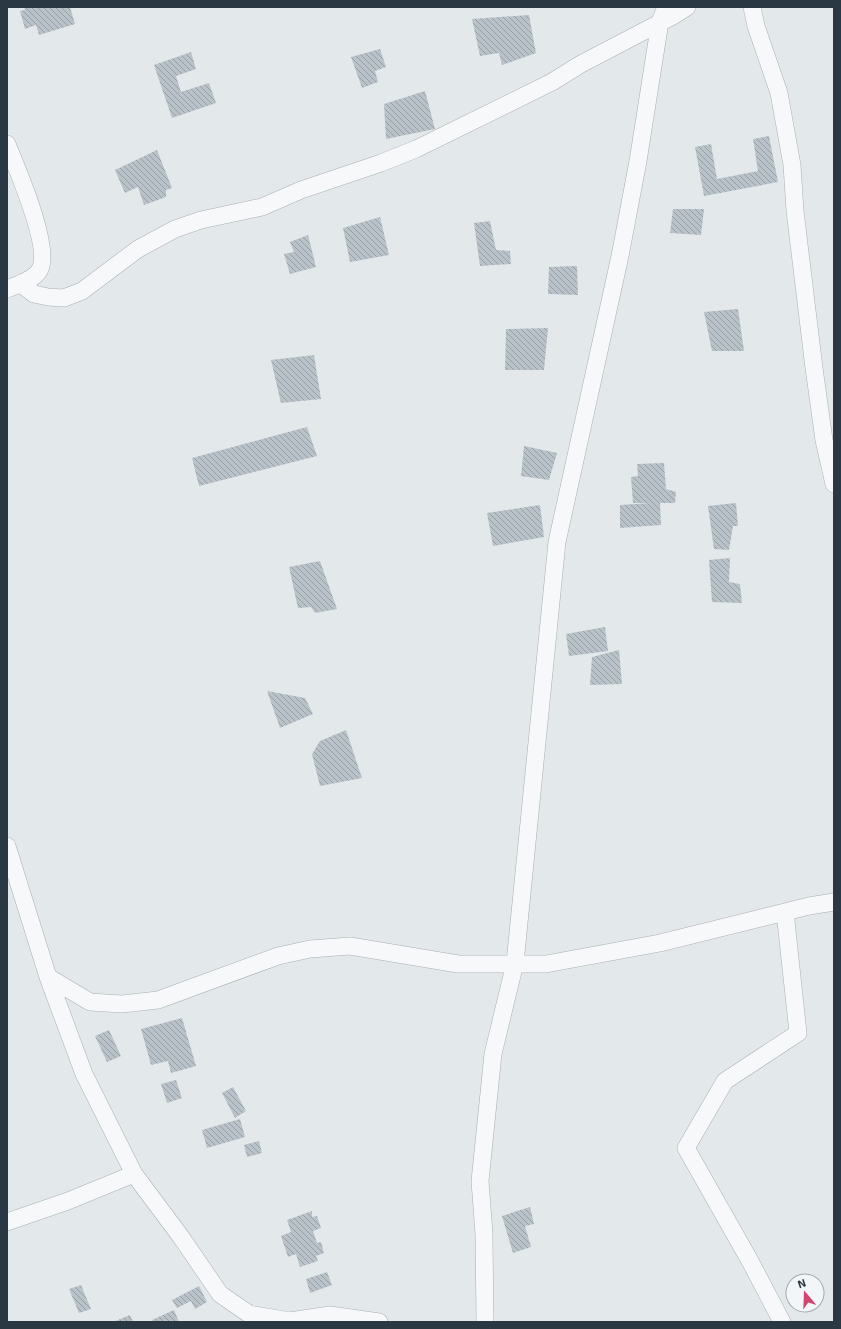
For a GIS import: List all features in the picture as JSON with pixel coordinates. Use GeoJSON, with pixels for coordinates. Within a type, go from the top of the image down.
{"type":"FeatureCollection","features":[{"type":"Feature","properties":{"kind":"street"},"geometry":{"type":"LineString","coordinates":[[14,286],[34,294],[48,297],[64,298],[82,291],[138,248],[175,229],[201,220],[262,207],[301,190],[381,163],[416,149],[552,82],[663,15],[687,7]]}},
{"type":"Feature","properties":{"kind":"street"},"geometry":{"type":"LineString","coordinates":[[752,7],[756,26],[779,93],[792,165],[795,211],[814,368],[824,440],[834,484]]}},
{"type":"Feature","properties":{"kind":"street"},"geometry":{"type":"LineString","coordinates":[[485,1322],[484,1234],[480,1181],[493,1054],[515,963],[556,542],[620,256],[663,15]]}},
{"type":"Feature","properties":{"kind":"street"},"geometry":{"type":"LineString","coordinates":[[7,144],[29,200],[42,251],[42,260],[39,271],[14,286]]}},
{"type":"Feature","properties":{"kind":"street"},"geometry":{"type":"LineString","coordinates":[[7,846],[9,865],[84,1074],[134,1174],[181,1237],[220,1294],[249,1314],[290,1321],[330,1315],[379,1322]]}},
{"type":"Feature","properties":{"kind":"street"},"geometry":{"type":"LineString","coordinates":[[48,977],[90,1002],[122,1004],[158,1000],[278,956],[310,949],[350,946],[458,964],[546,964],[660,943],[785,912],[834,902]]}},
{"type":"Feature","properties":{"kind":"street"},"geometry":{"type":"LineString","coordinates":[[782,1322],[750,1261],[686,1148],[725,1081],[798,1033],[785,912]]}},
{"type":"Feature","properties":{"kind":"street"},"geometry":{"type":"LineString","coordinates":[[7,1222],[68,1201],[134,1174]]}},
{"type":"Feature","properties":{"kind":"building"},"geometry":{"type":"Polygon","coordinates":[[[24,7],[70,7],[75,24],[39,35],[36,25],[25,29],[20,11],[25,10],[24,7]]]}},
{"type":"Feature","properties":{"kind":"building"},"geometry":{"type":"Polygon","coordinates":[[[529,15],[536,53],[502,65],[499,53],[480,56],[472,19],[529,15]]]}},
{"type":"Feature","properties":{"kind":"building"},"geometry":{"type":"Polygon","coordinates":[[[380,49],[386,67],[375,71],[378,82],[362,88],[351,57],[380,49]]]}},
{"type":"Feature","properties":{"kind":"building"},"geometry":{"type":"Polygon","coordinates":[[[191,52],[196,69],[176,76],[181,92],[209,83],[216,103],[172,118],[154,65],[191,52]]]}},
{"type":"Feature","properties":{"kind":"building"},"geometry":{"type":"Polygon","coordinates":[[[425,91],[435,129],[386,139],[384,104],[425,91]]]}},
{"type":"Feature","properties":{"kind":"building"},"geometry":{"type":"Polygon","coordinates":[[[769,136],[778,182],[704,196],[695,147],[711,144],[717,179],[758,171],[753,139],[769,136]]]}},
{"type":"Feature","properties":{"kind":"building"},"geometry":{"type":"Polygon","coordinates":[[[157,150],[172,188],[166,190],[166,197],[144,205],[138,187],[125,193],[115,170],[157,150]]]}},
{"type":"Feature","properties":{"kind":"building"},"geometry":{"type":"Polygon","coordinates":[[[673,209],[704,209],[701,235],[670,233],[673,209]]]}},
{"type":"Feature","properties":{"kind":"building"},"geometry":{"type":"Polygon","coordinates":[[[380,217],[389,255],[350,262],[343,228],[380,217]]]}},
{"type":"Feature","properties":{"kind":"building"},"geometry":{"type":"Polygon","coordinates":[[[490,221],[496,250],[510,251],[511,264],[480,266],[474,223],[490,221]]]}},
{"type":"Feature","properties":{"kind":"building"},"geometry":{"type":"Polygon","coordinates":[[[308,235],[316,267],[290,274],[284,254],[294,252],[290,242],[308,235]]]}},
{"type":"Feature","properties":{"kind":"building"},"geometry":{"type":"Polygon","coordinates":[[[577,266],[578,295],[548,294],[549,267],[577,266]]]}},
{"type":"Feature","properties":{"kind":"building"},"geometry":{"type":"Polygon","coordinates":[[[738,309],[744,351],[712,351],[704,312],[738,309]]]}},
{"type":"Feature","properties":{"kind":"building"},"geometry":{"type":"Polygon","coordinates":[[[548,328],[544,370],[505,370],[506,329],[548,328]]]}},
{"type":"Feature","properties":{"kind":"building"},"geometry":{"type":"Polygon","coordinates":[[[314,355],[321,399],[281,403],[271,360],[314,355]]]}},
{"type":"Feature","properties":{"kind":"building"},"geometry":{"type":"Polygon","coordinates":[[[307,427],[317,456],[199,486],[192,458],[307,427]]]}},
{"type":"Feature","properties":{"kind":"building"},"geometry":{"type":"Polygon","coordinates":[[[524,446],[557,453],[549,480],[521,476],[524,446]]]}},
{"type":"Feature","properties":{"kind":"building"},"geometry":{"type":"Polygon","coordinates":[[[664,463],[666,489],[676,492],[675,503],[660,503],[661,525],[620,528],[620,505],[651,503],[633,503],[631,477],[638,476],[637,464],[664,463]]]}},
{"type":"Feature","properties":{"kind":"building"},"geometry":{"type":"Polygon","coordinates":[[[736,503],[738,526],[733,526],[729,550],[714,549],[708,506],[736,503]]]}},
{"type":"Feature","properties":{"kind":"building"},"geometry":{"type":"Polygon","coordinates":[[[540,505],[544,537],[493,546],[487,513],[540,505]]]}},
{"type":"Feature","properties":{"kind":"building"},"geometry":{"type":"Polygon","coordinates":[[[730,558],[729,582],[740,584],[742,603],[712,602],[709,560],[730,558]]]}},
{"type":"Feature","properties":{"kind":"building"},"geometry":{"type":"Polygon","coordinates":[[[320,561],[337,609],[315,613],[311,607],[298,608],[289,567],[320,561]]]}},
{"type":"Feature","properties":{"kind":"building"},"geometry":{"type":"Polygon","coordinates":[[[605,627],[608,651],[569,656],[566,634],[605,627]]]}},
{"type":"Feature","properties":{"kind":"building"},"geometry":{"type":"Polygon","coordinates":[[[619,650],[622,684],[590,685],[592,657],[619,650]]]}},
{"type":"Feature","properties":{"kind":"building"},"geometry":{"type":"Polygon","coordinates":[[[267,691],[305,698],[313,714],[280,728],[267,691]]]}},
{"type":"Feature","properties":{"kind":"building"},"geometry":{"type":"Polygon","coordinates":[[[346,730],[362,778],[320,786],[312,754],[320,741],[346,730]]]}},
{"type":"Feature","properties":{"kind":"building"},"geometry":{"type":"Polygon","coordinates":[[[182,1018],[196,1066],[171,1073],[168,1061],[151,1065],[141,1029],[182,1018]]]}},
{"type":"Feature","properties":{"kind":"building"},"geometry":{"type":"Polygon","coordinates":[[[109,1030],[121,1056],[107,1062],[95,1036],[109,1030]]]}},
{"type":"Feature","properties":{"kind":"building"},"geometry":{"type":"Polygon","coordinates":[[[176,1080],[182,1098],[167,1103],[161,1084],[176,1080]]]}},
{"type":"Feature","properties":{"kind":"building"},"geometry":{"type":"Polygon","coordinates":[[[233,1087],[246,1111],[235,1118],[222,1093],[233,1087]]]}},
{"type":"Feature","properties":{"kind":"building"},"geometry":{"type":"Polygon","coordinates":[[[240,1119],[245,1137],[207,1148],[202,1130],[240,1119]]]}},
{"type":"Feature","properties":{"kind":"building"},"geometry":{"type":"Polygon","coordinates":[[[259,1141],[262,1153],[247,1157],[244,1145],[259,1141]]]}},
{"type":"Feature","properties":{"kind":"building"},"geometry":{"type":"Polygon","coordinates":[[[530,1207],[534,1224],[525,1226],[531,1247],[513,1253],[502,1216],[530,1207]]]}},
{"type":"Feature","properties":{"kind":"building"},"geometry":{"type":"Polygon","coordinates":[[[312,1211],[312,1217],[317,1216],[321,1228],[313,1231],[317,1243],[321,1242],[324,1253],[316,1256],[318,1261],[300,1267],[296,1254],[288,1257],[281,1236],[291,1232],[287,1220],[312,1211]]]}},
{"type":"Feature","properties":{"kind":"building"},"geometry":{"type":"Polygon","coordinates":[[[327,1272],[332,1285],[310,1293],[306,1279],[327,1272]]]}},
{"type":"Feature","properties":{"kind":"building"},"geometry":{"type":"Polygon","coordinates":[[[81,1285],[91,1309],[79,1313],[69,1289],[81,1285]]]}},
{"type":"Feature","properties":{"kind":"building"},"geometry":{"type":"Polygon","coordinates":[[[199,1286],[207,1302],[195,1309],[191,1301],[177,1308],[172,1300],[199,1286]]]}},
{"type":"Feature","properties":{"kind":"building"},"geometry":{"type":"Polygon","coordinates":[[[174,1310],[179,1322],[153,1322],[152,1320],[174,1310]]]}},
{"type":"Feature","properties":{"kind":"building"},"geometry":{"type":"Polygon","coordinates":[[[130,1315],[133,1322],[113,1322],[130,1315]]]}}]}
